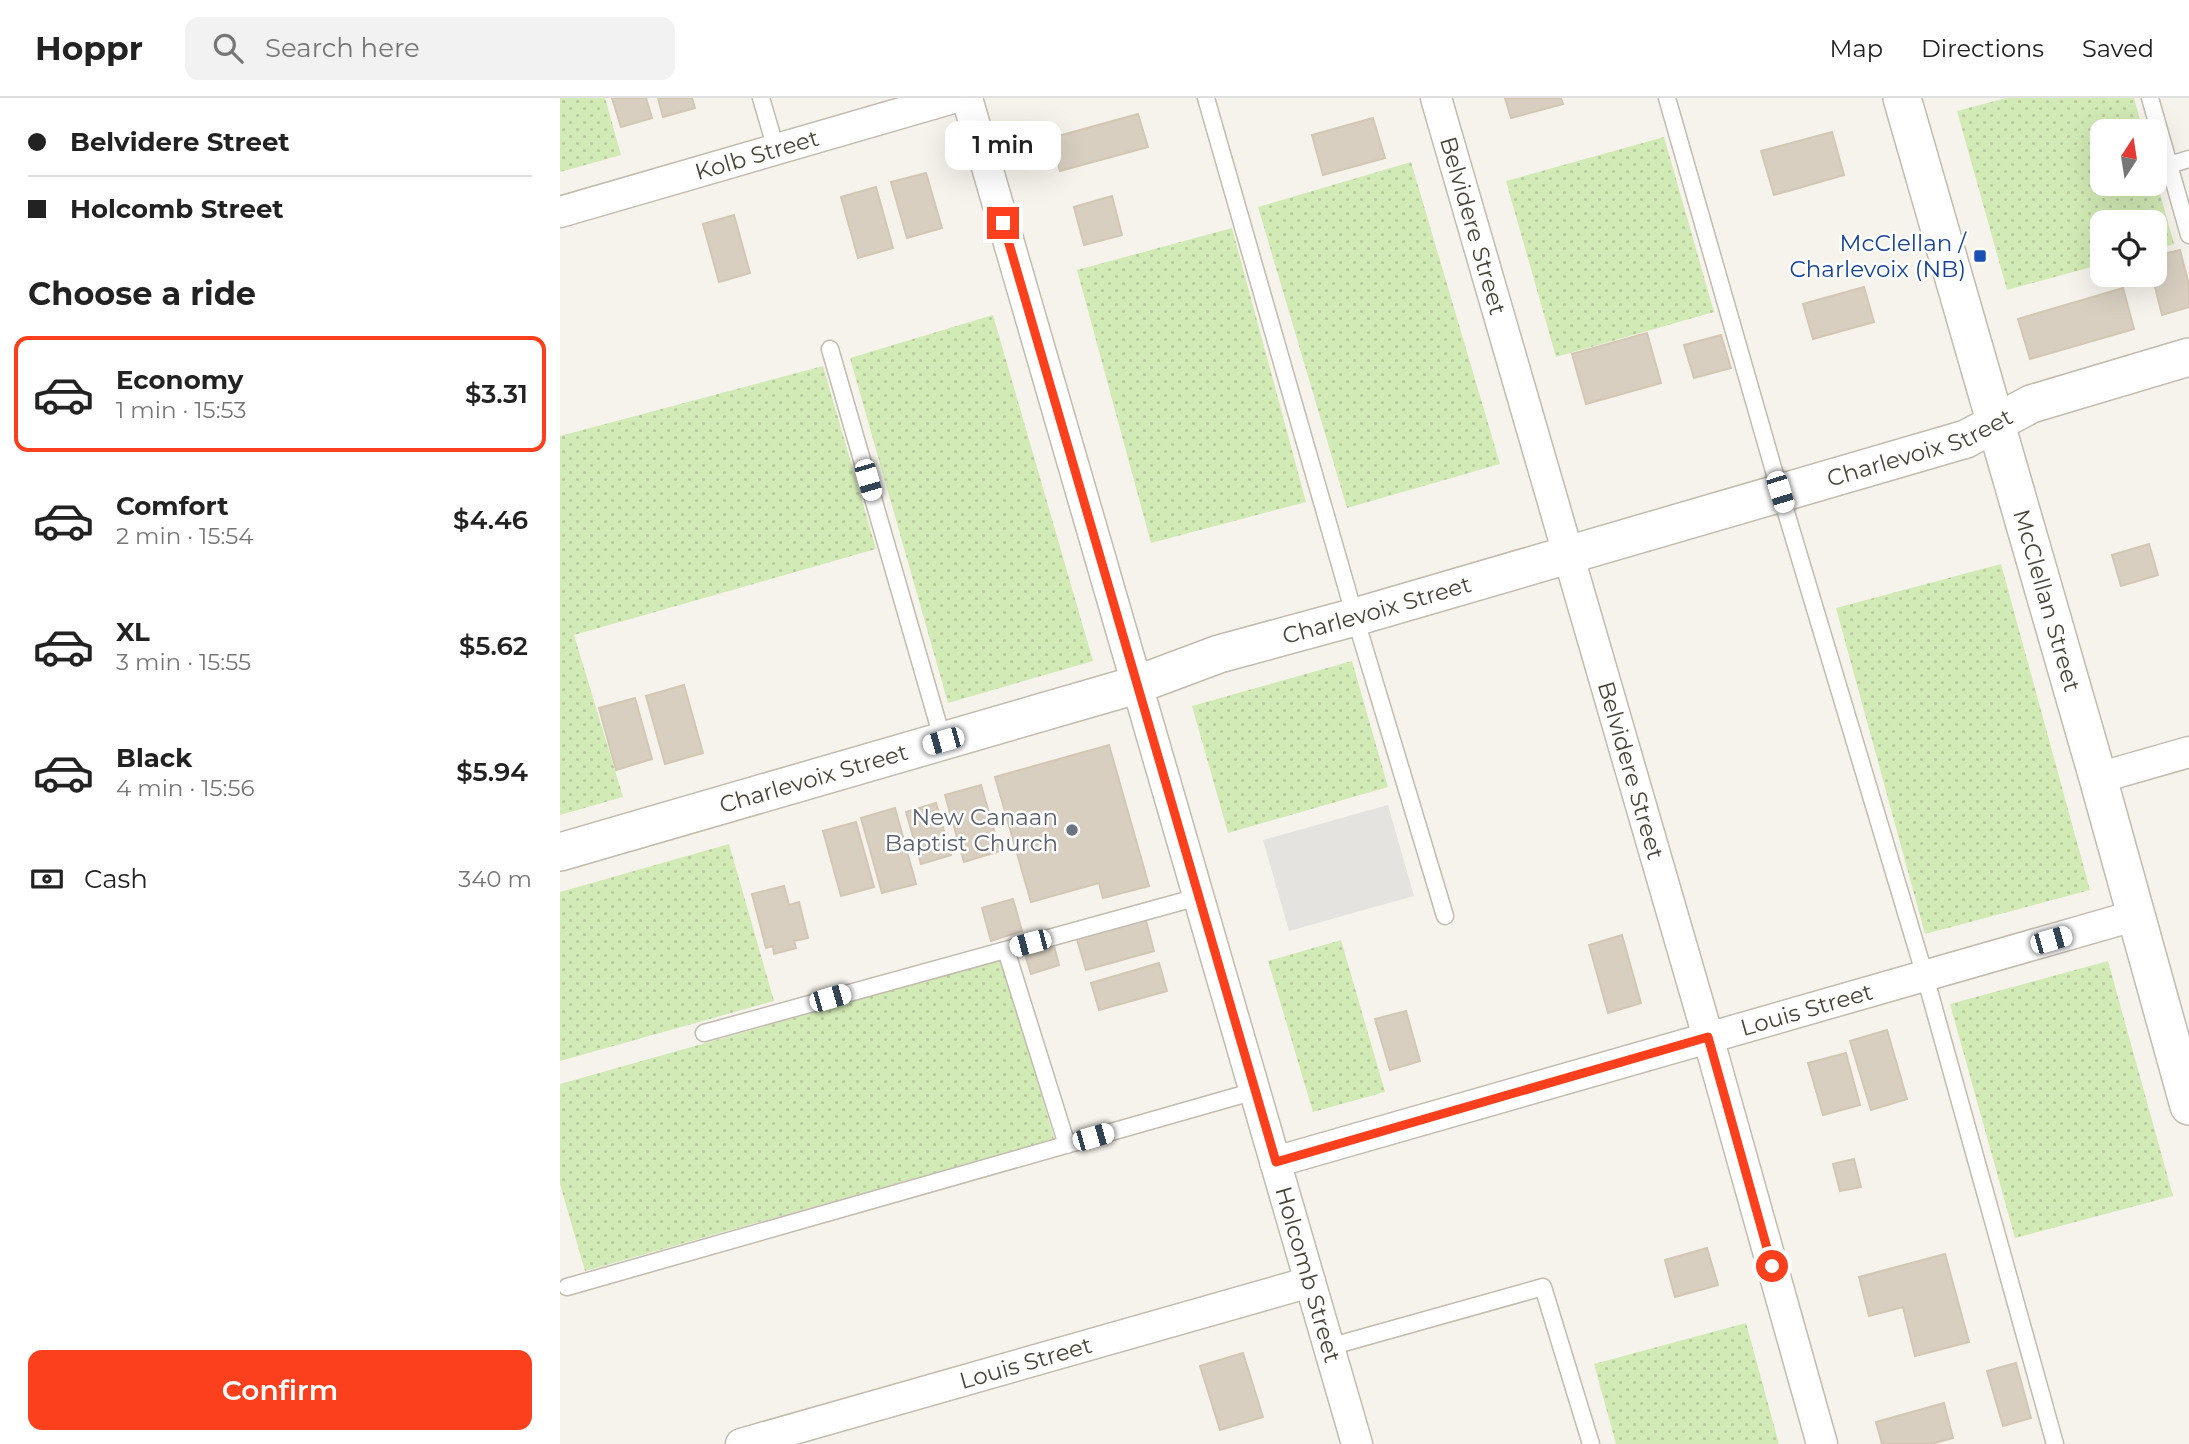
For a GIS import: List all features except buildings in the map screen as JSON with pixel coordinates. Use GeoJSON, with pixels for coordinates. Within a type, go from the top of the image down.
{"type":"FeatureCollection","features":[{"type":"Feature","properties":{"kind":"street","name":"Kolb Street"},"geometry":{"type":"LineString","coordinates":[[560,212],[953,98]]}},
{"type":"Feature","properties":{"kind":"street","name":"Holcomb Street"},"geometry":{"type":"LineString","coordinates":[[967,98],[1357,1444]]}},
{"type":"Feature","properties":{"kind":"street","name":"Belvidere Street"},"geometry":{"type":"LineString","coordinates":[[1436,98],[1708,1037],[1822,1444]]}},
{"type":"Feature","properties":{"kind":"street","name":"McClellan Street"},"geometry":{"type":"LineString","coordinates":[[1902,98],[2098,778],[2189,1106]]}},
{"type":"Feature","properties":{"kind":"street","name":"Charlevoix Street"},"geometry":{"type":"LineString","coordinates":[[560,852],[1136,685],[1219,654],[1966,439],[2031,404],[2189,357]]}},
{"type":"Feature","properties":{"kind":"street"},"geometry":{"type":"LineString","coordinates":[[2098,778],[2189,752]]}},
{"type":"Feature","properties":{"kind":"street","name":"Louis Street"},"geometry":{"type":"LineString","coordinates":[[1276,1162],[2137,915]]}},
{"type":"Feature","properties":{"kind":"street","name":"Louis Street"},"geometry":{"type":"LineString","coordinates":[[741,1444],[1310,1282]]}},
{"type":"Feature","properties":{"kind":"lane"},"geometry":{"type":"LineString","coordinates":[[761,98],[776,149]]}},
{"type":"Feature","properties":{"kind":"lane"},"geometry":{"type":"LineString","coordinates":[[1206,98],[1355,617],[1445,916]]}},
{"type":"Feature","properties":{"kind":"lane"},"geometry":{"type":"LineString","coordinates":[[1667,98],[1780,492],[1925,976],[2055,1444]]}},
{"type":"Feature","properties":{"kind":"lane"},"geometry":{"type":"LineString","coordinates":[[2150,98],[2189,235]]}},
{"type":"Feature","properties":{"kind":"lane"},"geometry":{"type":"LineString","coordinates":[[2169,165],[2189,159]]}},
{"type":"Feature","properties":{"kind":"lane"},"geometry":{"type":"LineString","coordinates":[[830,349],[943,741]]}},
{"type":"Feature","properties":{"kind":"lane"},"geometry":{"type":"LineString","coordinates":[[704,1033],[1198,897]]}},
{"type":"Feature","properties":{"kind":"lane"},"geometry":{"type":"LineString","coordinates":[[1006,950],[1067,1145]]}},
{"type":"Feature","properties":{"kind":"lane"},"geometry":{"type":"LineString","coordinates":[[567,1287],[1255,1091]]}},
{"type":"Feature","properties":{"kind":"lane"},"geometry":{"type":"LineString","coordinates":[[1329,1347],[1543,1287],[1591,1444]]}},
{"type":"Feature","properties":{"kind":"green space"},"geometry":{"type":"Polygon","coordinates":[[[560,98],[605,98],[621,155],[560,172],[560,98]]]}},
{"type":"Feature","properties":{"kind":"green space"},"geometry":{"type":"Polygon","coordinates":[[[2006,98],[2134,98],[2140,119],[2090,119],[2090,196],[2161,196],[2165,210],[2090,210],[2090,267],[2007,290],[1957,111],[2006,98]]]}},
{"type":"Feature","properties":{"kind":"green space"},"geometry":{"type":"Polygon","coordinates":[[[1664,137],[1714,312],[1556,357],[1506,181],[1664,137]]]}},
{"type":"Feature","properties":{"kind":"green space"},"geometry":{"type":"Polygon","coordinates":[[[1411,162],[1500,464],[1347,508],[1258,207],[1411,162]]]}},
{"type":"Feature","properties":{"kind":"green space"},"geometry":{"type":"Polygon","coordinates":[[[2167,219],[2174,244],[2167,246],[2167,219]]]}},
{"type":"Feature","properties":{"kind":"green space"},"geometry":{"type":"Polygon","coordinates":[[[1232,228],[1306,502],[1151,543],[1077,270],[1232,228]]]}},
{"type":"Feature","properties":{"kind":"green space"},"geometry":{"type":"Polygon","coordinates":[[[993,315],[1093,661],[948,703],[850,358],[993,315]]]}},
{"type":"Feature","properties":{"kind":"green space"},"geometry":{"type":"Polygon","coordinates":[[[823,366],[876,549],[574,635],[623,797],[560,815],[560,436],[823,366]]]}},
{"type":"Feature","properties":{"kind":"green space"},"geometry":{"type":"Polygon","coordinates":[[[2001,564],[2090,890],[1925,934],[1836,608],[2001,564]]]}},
{"type":"Feature","properties":{"kind":"green space"},"geometry":{"type":"Polygon","coordinates":[[[1352,661],[1388,787],[1228,833],[1192,706],[1352,661]]]}},
{"type":"Feature","properties":{"kind":"green space"},"geometry":{"type":"Polygon","coordinates":[[[729,844],[774,1001],[560,1061],[560,892],[729,844]]]}},
{"type":"Feature","properties":{"kind":"green space"},"geometry":{"type":"Polygon","coordinates":[[[1341,940],[1385,1092],[1313,1112],[1268,961],[1341,940]]]}},
{"type":"Feature","properties":{"kind":"green space"},"geometry":{"type":"Polygon","coordinates":[[[1003,959],[1054,1139],[585,1271],[560,1184],[560,1084],[1003,959]]]}},
{"type":"Feature","properties":{"kind":"green space"},"geometry":{"type":"Polygon","coordinates":[[[2108,961],[2173,1196],[2015,1238],[1950,1004],[2108,961]]]}},
{"type":"Feature","properties":{"kind":"green space"},"geometry":{"type":"Polygon","coordinates":[[[1746,1323],[1779,1444],[1616,1444],[1594,1364],[1746,1323]]]}},
{"type":"Feature","properties":{"kind":"shaded area"},"geometry":{"type":"Polygon","coordinates":[[[1388,805],[1414,896],[1289,931],[1263,840],[1388,805]]]}},
{"type":"Feature","properties":{"kind":"place","name":"McClellan / Charlevoix (NB)"},"geometry":{"type":"Point","coordinates":[1980,256]}},
{"type":"Feature","properties":{"kind":"place","name":"New Canaan Baptist Church"},"geometry":{"type":"Point","coordinates":[1072,830]}},
{"type":"Feature","properties":{"kind":"route"},"geometry":{"type":"LineString","coordinates":[[1003,223],[1276,1162],[1708,1037],[1772,1266]]}}]}
